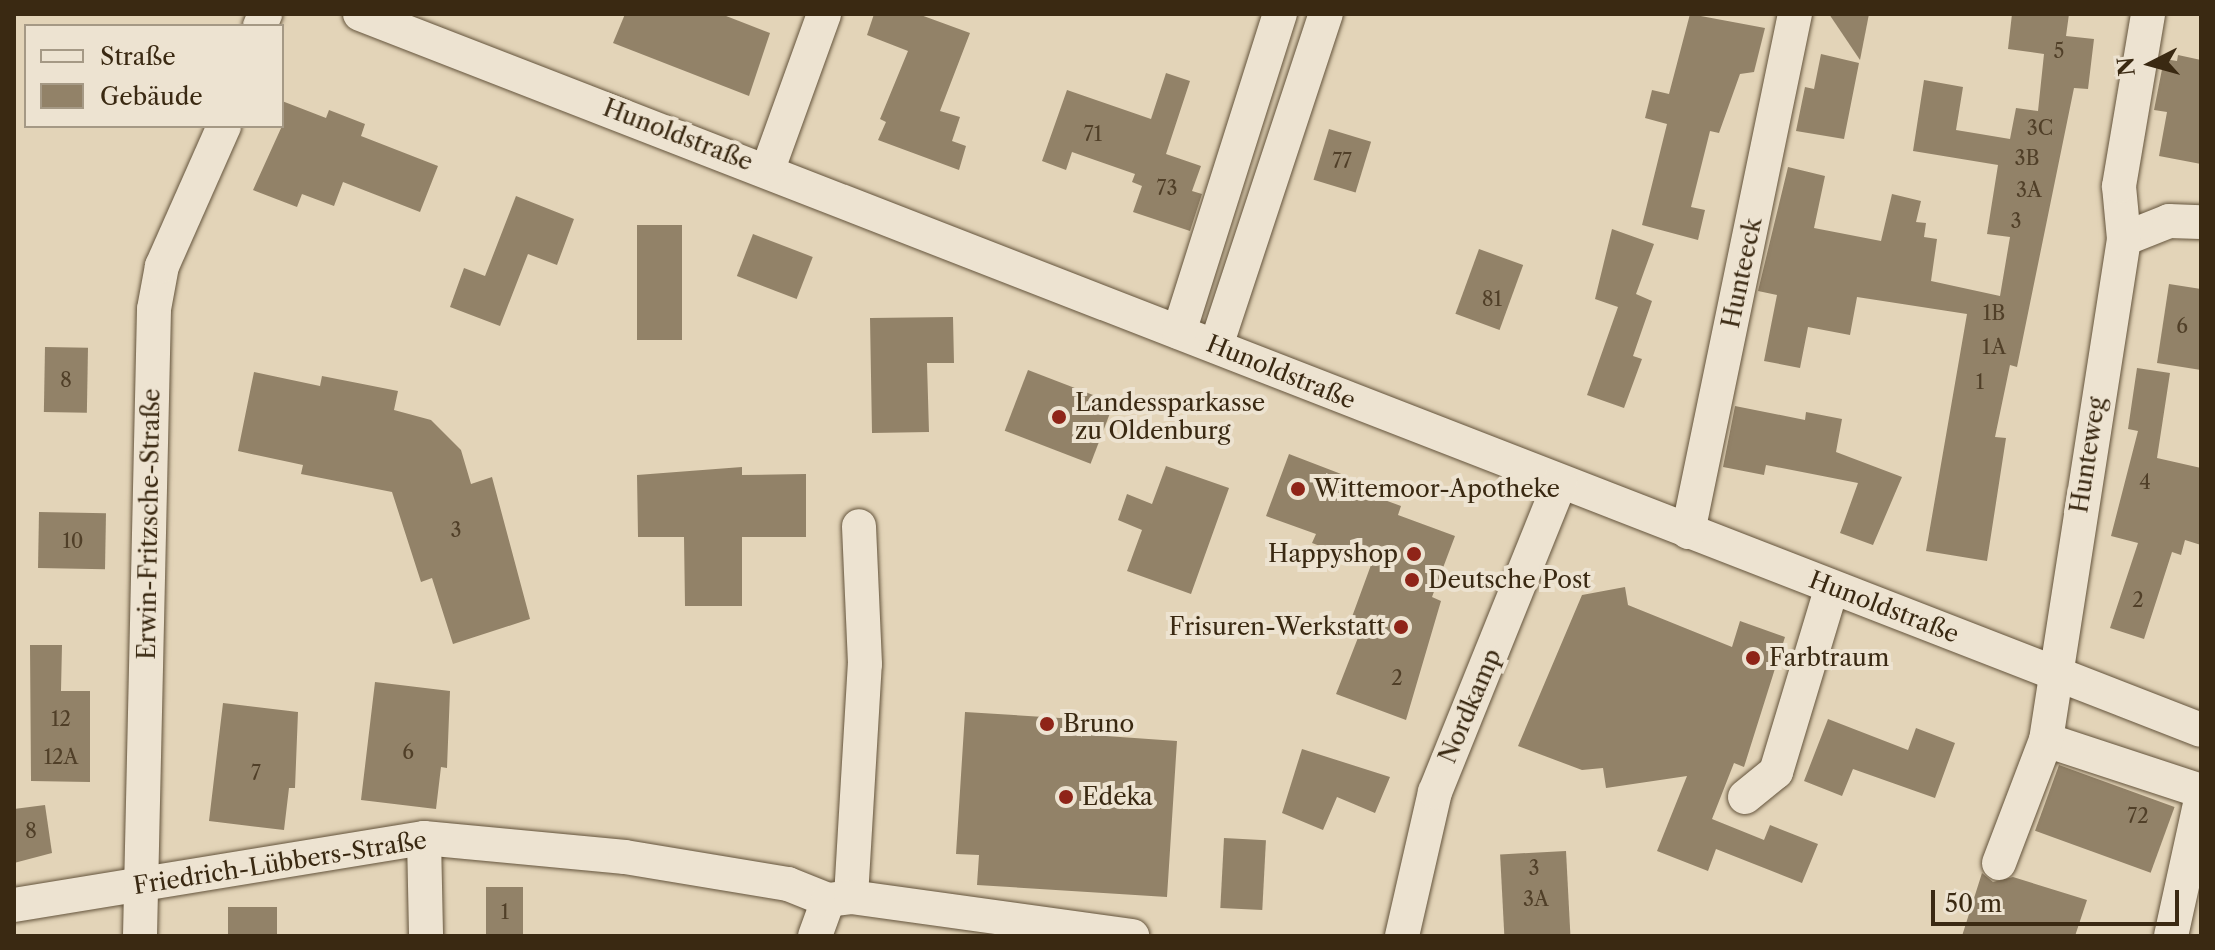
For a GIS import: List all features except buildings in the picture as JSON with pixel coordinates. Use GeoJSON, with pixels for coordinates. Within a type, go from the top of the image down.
{"type":"FeatureCollection","features":[{"type":"Feature","properties":{"kind":"street"},"geometry":{"type":"LineString","coordinates":[[768,169],[824,14]]}},
{"type":"Feature","properties":{"kind":"street"},"geometry":{"type":"LineString","coordinates":[[1179,332],[1280,14]]}},
{"type":"Feature","properties":{"kind":"street"},"geometry":{"type":"LineString","coordinates":[[1216,346],[1326,14]]}},
{"type":"Feature","properties":{"kind":"street","name":"Hunteeck"},"geometry":{"type":"LineString","coordinates":[[1688,532],[1795,14]]}},
{"type":"Feature","properties":{"kind":"street","name":"Hunteweg"},"geometry":{"type":"LineString","coordinates":[[1999,863],[2046,740],[2052,671],[2124,239],[2119,186],[2148,14]]}},
{"type":"Feature","properties":{"kind":"street","name":"Hunoldstraße"},"geometry":{"type":"LineString","coordinates":[[367,15],[2201,730]]}},
{"type":"Feature","properties":{"kind":"street","name":"Erwin-Fritzsche-Straße"},"geometry":{"type":"LineString","coordinates":[[140,936],[154,309],[162,266],[223,128]]}},
{"type":"Feature","properties":{"kind":"street"},"geometry":{"type":"LineString","coordinates":[[2124,239],[2169,221],[2201,222]]}},
{"type":"Feature","properties":{"kind":"street","name":"Nordkamp"},"geometry":{"type":"LineString","coordinates":[[1402,936],[1435,792],[1560,482]]}},
{"type":"Feature","properties":{"kind":"street"},"geometry":{"type":"LineString","coordinates":[[815,936],[840,898],[865,664],[859,526]]}},
{"type":"Feature","properties":{"kind":"street"},"geometry":{"type":"LineString","coordinates":[[1745,797],[1776,772],[1832,587]]}},
{"type":"Feature","properties":{"kind":"street"},"geometry":{"type":"LineString","coordinates":[[2046,740],[2201,791]]}},
{"type":"Feature","properties":{"kind":"street"},"geometry":{"type":"LineString","coordinates":[[2171,936],[2201,799]]}},
{"type":"Feature","properties":{"kind":"street"},"geometry":{"type":"LineString","coordinates":[[424,838],[426,936]]}},
{"type":"Feature","properties":{"kind":"street","name":"Friedrich-Lübbers-Straße"},"geometry":{"type":"LineString","coordinates":[[14,905],[424,838],[625,857],[788,884],[840,898],[1132,936]]}},
{"type":"Feature","properties":{"kind":"place","name":"Landessparkasse zu Oldenburg"},"geometry":{"type":"Point","coordinates":[1059,417]}},
{"type":"Feature","properties":{"kind":"place","name":"Wittemoor-Apotheke"},"geometry":{"type":"Point","coordinates":[1298,489]}},
{"type":"Feature","properties":{"kind":"place","name":"Happyshop"},"geometry":{"type":"Point","coordinates":[1414,554]}},
{"type":"Feature","properties":{"kind":"place","name":"Deutsche Post"},"geometry":{"type":"Point","coordinates":[1412,580]}},
{"type":"Feature","properties":{"kind":"place","name":"Frisuren-Werkstatt"},"geometry":{"type":"Point","coordinates":[1401,627]}},
{"type":"Feature","properties":{"kind":"place","name":"Farbtraum"},"geometry":{"type":"Point","coordinates":[1753,658]}},
{"type":"Feature","properties":{"kind":"place","name":"Bruno"},"geometry":{"type":"Point","coordinates":[1047,724]}},
{"type":"Feature","properties":{"kind":"place","name":"Edeka"},"geometry":{"type":"Point","coordinates":[1066,797]}}]}
